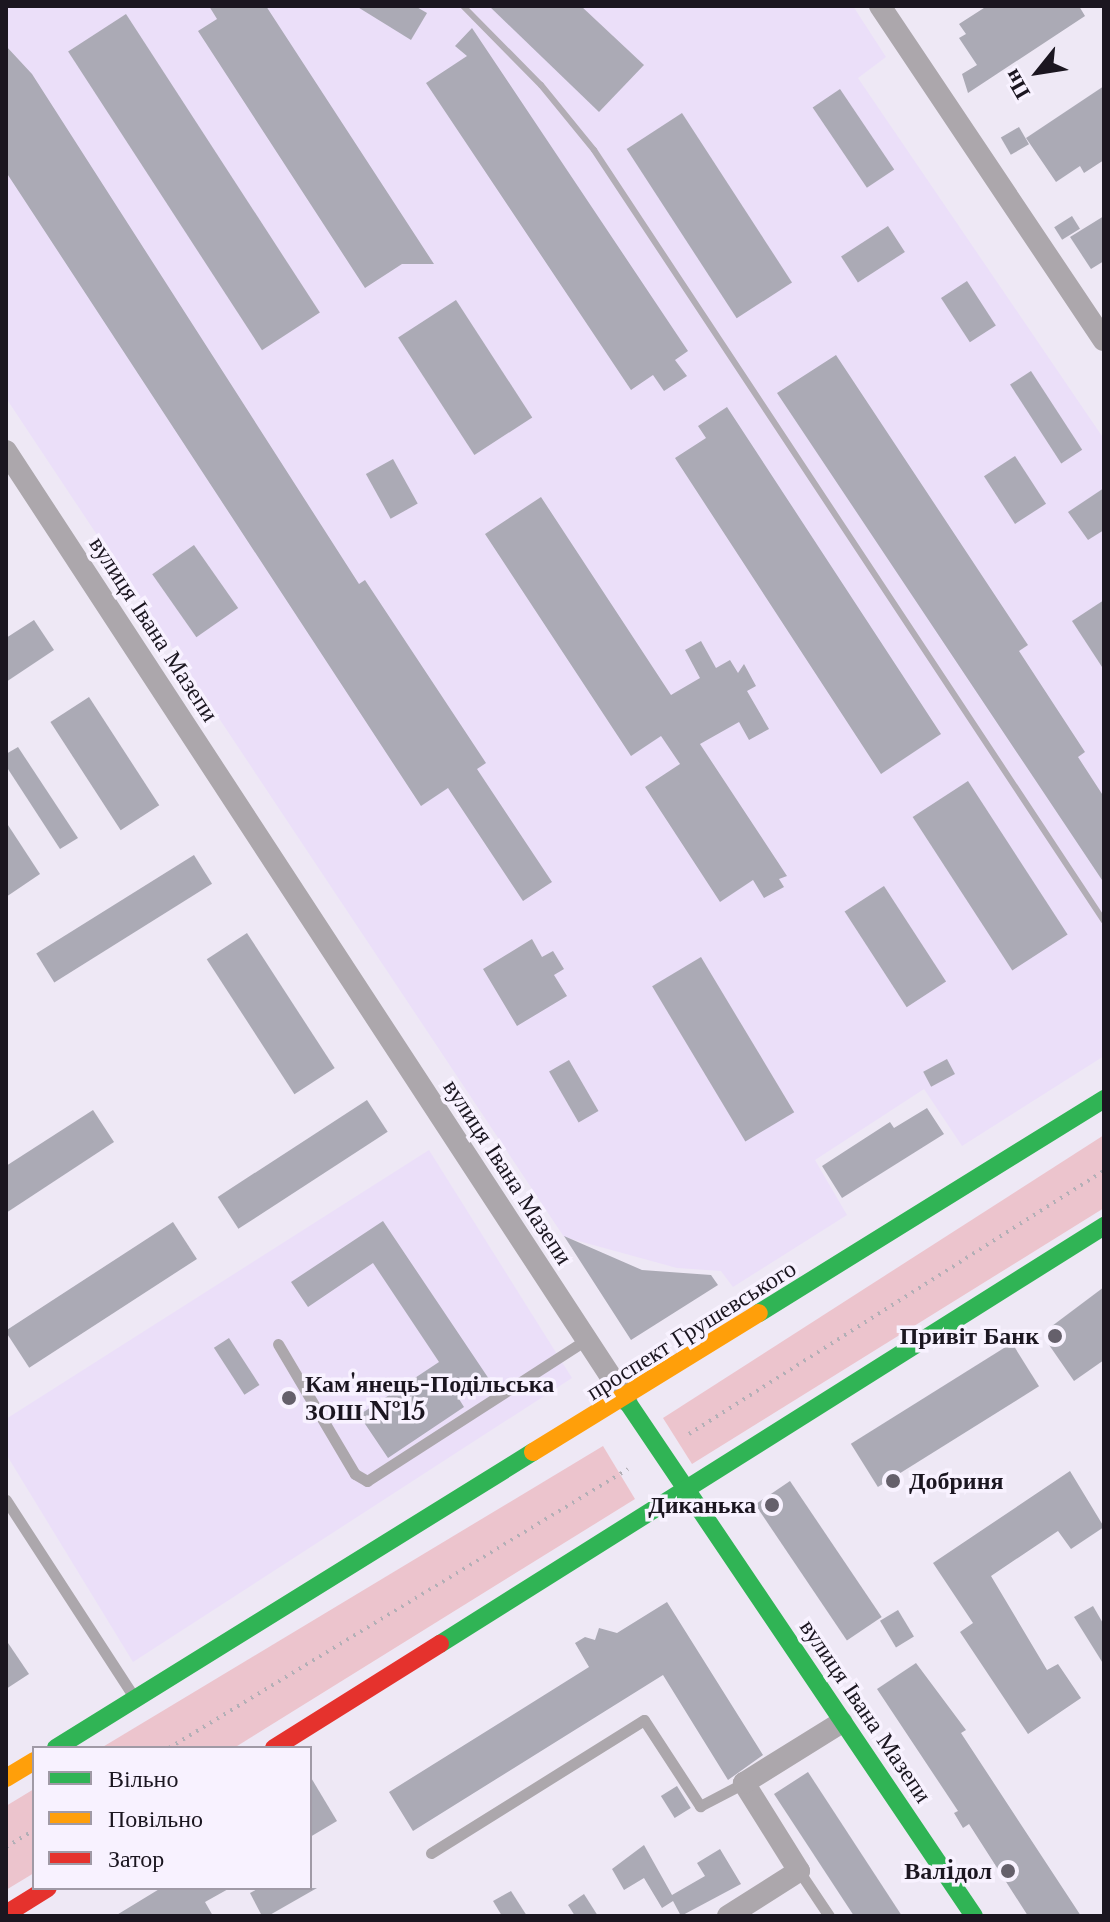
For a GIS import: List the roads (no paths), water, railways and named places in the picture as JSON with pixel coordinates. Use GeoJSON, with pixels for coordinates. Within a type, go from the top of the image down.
{"type":"FeatureCollection","features":[{"type":"Feature","properties":{"kind":"main road","name":"проспект Грушевського"},"geometry":{"type":"LineString","coordinates":[[59,1746],[626,1400],[1104,1099]]}},
{"type":"Feature","properties":{"kind":"main road"},"geometry":{"type":"LineString","coordinates":[[277,1746],[686,1492],[1104,1226]]}},
{"type":"Feature","properties":{"kind":"main road","name":"вулиця Івана Мазепи"},"geometry":{"type":"LineString","coordinates":[[626,1400],[974,1916]]}},
{"type":"Feature","properties":{"kind":"main road"},"geometry":{"type":"LineString","coordinates":[[6,1778],[32,1762]]}},
{"type":"Feature","properties":{"kind":"main road"},"geometry":{"type":"LineString","coordinates":[[6,1914],[45,1890]]}},
{"type":"Feature","properties":{"kind":"street"},"geometry":{"type":"LineString","coordinates":[[880,6],[1104,340]]}},
{"type":"Feature","properties":{"kind":"street","name":"вулиця Івана Мазепи"},"geometry":{"type":"LineString","coordinates":[[6,451],[626,1400]]}},
{"type":"Feature","properties":{"kind":"street"},"geometry":{"type":"LineString","coordinates":[[728,1916],[799,1871],[744,1783],[842,1722]]}},
{"type":"Feature","properties":{"kind":"lane"},"geometry":{"type":"LineString","coordinates":[[278,1344],[355,1474],[367,1481],[586,1340]]}},
{"type":"Feature","properties":{"kind":"lane"},"geometry":{"type":"LineString","coordinates":[[6,1500],[136,1699]]}},
{"type":"Feature","properties":{"kind":"lane"},"geometry":{"type":"LineString","coordinates":[[431,1853],[644,1720],[700,1806],[744,1783]]}},
{"type":"Feature","properties":{"kind":"lane"},"geometry":{"type":"LineString","coordinates":[[799,1871],[829,1916]]}},
{"type":"Feature","properties":{"kind":"railway"},"geometry":{"type":"LineString","coordinates":[[463,6],[541,85],[594,150],[1104,921]]}},
{"type":"Feature","properties":{"kind":"place","name":"Привіт Банк"},"geometry":{"type":"Point","coordinates":[1055,1336]}},
{"type":"Feature","properties":{"kind":"place","name":"Кам'янець-Подільська ЗОШ №15"},"geometry":{"type":"Point","coordinates":[289,1398]}},
{"type":"Feature","properties":{"kind":"place","name":"Добриня"},"geometry":{"type":"Point","coordinates":[893,1481]}},
{"type":"Feature","properties":{"kind":"place","name":"Диканька"},"geometry":{"type":"Point","coordinates":[772,1505]}},
{"type":"Feature","properties":{"kind":"place","name":"Валiдол"},"geometry":{"type":"Point","coordinates":[1008,1871]}}]}
